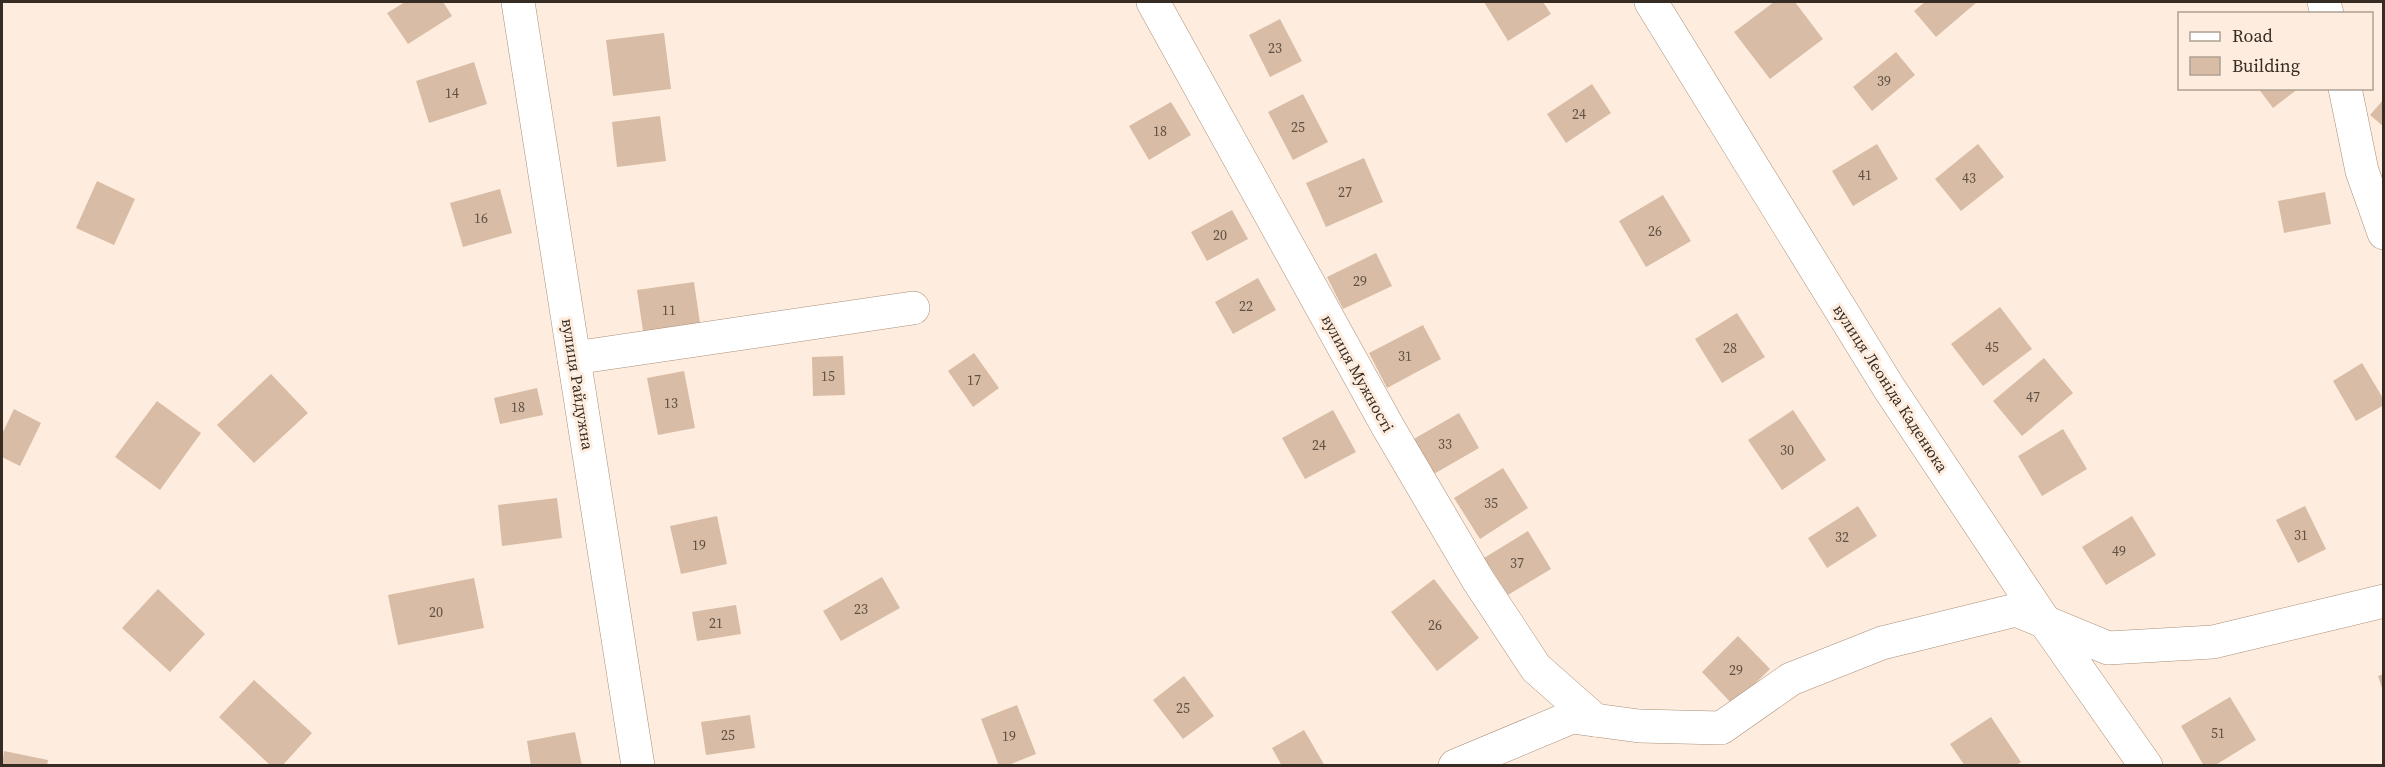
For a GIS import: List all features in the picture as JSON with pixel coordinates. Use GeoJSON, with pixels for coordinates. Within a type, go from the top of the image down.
{"type":"FeatureCollection","features":[{"type":"Feature","properties":{"kind":"street","name":"вулиця Райдужна"},"geometry":{"type":"LineString","coordinates":[[518,2],[638,765]]}},
{"type":"Feature","properties":{"kind":"street","name":"вулиця Мужності"},"geometry":{"type":"LineString","coordinates":[[1153,2],[1388,427],[1478,580],[1536,668],[1595,720]]}},
{"type":"Feature","properties":{"kind":"street","name":"вулиця Леоніда Каденюка"},"geometry":{"type":"LineString","coordinates":[[1651,2],[1889,388],[2045,622],[2146,765]]}},
{"type":"Feature","properties":{"kind":"street"},"geometry":{"type":"LineString","coordinates":[[2345,90],[2362,171],[2384,232]]}},
{"type":"Feature","properties":{"kind":"street"},"geometry":{"type":"LineString","coordinates":[[574,358],[913,308]]}},
{"type":"Feature","properties":{"kind":"street"},"geometry":{"type":"LineString","coordinates":[[1455,765],[1572,717],[1639,726],[1721,728],[1791,679],[1882,643],[2016,610],[2108,648],[2213,642],[2384,601]]}},
{"type":"Feature","properties":{"kind":"building"},"geometry":{"type":"Polygon","coordinates":[[[405,2],[443,2],[452,16],[408,44],[387,13],[405,2]]]}},
{"type":"Feature","properties":{"kind":"building"},"geometry":{"type":"Polygon","coordinates":[[[1484,2],[1543,2],[1551,14],[1508,41],[1484,2]]]}},
{"type":"Feature","properties":{"kind":"building"},"geometry":{"type":"Polygon","coordinates":[[[1774,2],[1795,2],[1823,39],[1770,79],[1734,32],[1774,2]]]}},
{"type":"Feature","properties":{"kind":"building"},"geometry":{"type":"Polygon","coordinates":[[[1925,2],[1977,2],[1936,37],[1914,11],[1925,2]]]}},
{"type":"Feature","properties":{"kind":"building"},"geometry":{"type":"Polygon","coordinates":[[[1280,19],[1302,61],[1270,77],[1249,35],[1280,19]]]}},
{"type":"Feature","properties":{"kind":"building"},"geometry":{"type":"Polygon","coordinates":[[[664,33],[671,89],[613,96],[606,40],[664,33]]]}},
{"type":"Feature","properties":{"kind":"building"},"geometry":{"type":"Polygon","coordinates":[[[1896,52],[1915,75],[1872,111],[1853,87],[1896,52]]]}},
{"type":"Feature","properties":{"kind":"building"},"geometry":{"type":"Polygon","coordinates":[[[474,62],[487,104],[429,123],[416,81],[474,62]]]}},
{"type":"Feature","properties":{"kind":"building"},"geometry":{"type":"Polygon","coordinates":[[[1592,84],[1611,113],[1566,143],[1547,114],[1592,84]]]}},
{"type":"Feature","properties":{"kind":"building"},"geometry":{"type":"Polygon","coordinates":[[[2260,90],[2296,90],[2273,108],[2260,90]]]}},
{"type":"Feature","properties":{"kind":"building"},"geometry":{"type":"Polygon","coordinates":[[[1303,94],[1328,142],[1293,160],[1268,112],[1303,94]]]}},
{"type":"Feature","properties":{"kind":"building"},"geometry":{"type":"Polygon","coordinates":[[[2384,99],[2384,127],[2370,115],[2384,99]]]}},
{"type":"Feature","properties":{"kind":"building"},"geometry":{"type":"Polygon","coordinates":[[[1171,102],[1191,135],[1149,160],[1129,126],[1171,102]]]}},
{"type":"Feature","properties":{"kind":"building"},"geometry":{"type":"Polygon","coordinates":[[[660,116],[666,161],[617,167],[612,122],[660,116]]]}},
{"type":"Feature","properties":{"kind":"building"},"geometry":{"type":"Polygon","coordinates":[[[1877,144],[1898,179],[1853,206],[1832,171],[1877,144]]]}},
{"type":"Feature","properties":{"kind":"building"},"geometry":{"type":"Polygon","coordinates":[[[1978,144],[2004,177],[1961,211],[1935,179],[1978,144]]]}},
{"type":"Feature","properties":{"kind":"building"},"geometry":{"type":"Polygon","coordinates":[[[1364,158],[1383,202],[1326,227],[1306,183],[1364,158]]]}},
{"type":"Feature","properties":{"kind":"building"},"geometry":{"type":"Polygon","coordinates":[[[97,181],[135,199],[114,245],[76,228],[97,181]]]}},
{"type":"Feature","properties":{"kind":"building"},"geometry":{"type":"Polygon","coordinates":[[[500,189],[512,233],[463,247],[450,203],[500,189]]]}},
{"type":"Feature","properties":{"kind":"building"},"geometry":{"type":"Polygon","coordinates":[[[2325,192],[2331,224],[2284,233],[2278,201],[2325,192]]]}},
{"type":"Feature","properties":{"kind":"building"},"geometry":{"type":"Polygon","coordinates":[[[1663,195],[1691,241],[1646,267],[1619,221],[1663,195]]]}},
{"type":"Feature","properties":{"kind":"building"},"geometry":{"type":"Polygon","coordinates":[[[1232,210],[1248,239],[1207,261],[1191,232],[1232,210]]]}},
{"type":"Feature","properties":{"kind":"building"},"geometry":{"type":"Polygon","coordinates":[[[1376,253],[1392,286],[1343,309],[1327,277],[1376,253]]]}},
{"type":"Feature","properties":{"kind":"building"},"geometry":{"type":"Polygon","coordinates":[[[1258,278],[1276,310],[1233,334],[1215,302],[1258,278]]]}},
{"type":"Feature","properties":{"kind":"building"},"geometry":{"type":"Polygon","coordinates":[[[694,282],[701,330],[644,338],[637,290],[694,282]]]}},
{"type":"Feature","properties":{"kind":"building"},"geometry":{"type":"Polygon","coordinates":[[[2000,307],[2032,349],[1983,386],[1951,344],[2000,307]]]}},
{"type":"Feature","properties":{"kind":"building"},"geometry":{"type":"Polygon","coordinates":[[[1737,313],[1765,357],[1722,383],[1695,339],[1737,313]]]}},
{"type":"Feature","properties":{"kind":"building"},"geometry":{"type":"Polygon","coordinates":[[[1423,325],[1441,359],[1387,388],[1369,353],[1423,325]]]}},
{"type":"Feature","properties":{"kind":"building"},"geometry":{"type":"Polygon","coordinates":[[[974,353],[999,388],[973,407],[948,371],[974,353]]]}},
{"type":"Feature","properties":{"kind":"building"},"geometry":{"type":"Polygon","coordinates":[[[843,356],[845,395],[813,396],[812,357],[843,356]]]}},
{"type":"Feature","properties":{"kind":"building"},"geometry":{"type":"Polygon","coordinates":[[[2044,358],[2073,393],[2022,436],[1993,401],[2044,358]]]}},
{"type":"Feature","properties":{"kind":"building"},"geometry":{"type":"Polygon","coordinates":[[[2362,363],[2384,400],[2384,405],[2356,421],[2333,381],[2362,363]]]}},
{"type":"Feature","properties":{"kind":"building"},"geometry":{"type":"Polygon","coordinates":[[[684,371],[695,428],[658,435],[647,378],[684,371]]]}},
{"type":"Feature","properties":{"kind":"building"},"geometry":{"type":"Polygon","coordinates":[[[271,374],[308,413],[254,463],[217,425],[271,374]]]}},
{"type":"Feature","properties":{"kind":"building"},"geometry":{"type":"Polygon","coordinates":[[[537,388],[543,415],[500,424],[494,398],[537,388]]]}},
{"type":"Feature","properties":{"kind":"building"},"geometry":{"type":"Polygon","coordinates":[[[157,401],[201,433],[160,490],[115,457],[157,401]]]}},
{"type":"Feature","properties":{"kind":"building"},"geometry":{"type":"Polygon","coordinates":[[[14,409],[41,423],[20,466],[2,457],[2,434],[14,409]]]}},
{"type":"Feature","properties":{"kind":"building"},"geometry":{"type":"Polygon","coordinates":[[[1333,410],[1356,452],[1305,479],[1282,438],[1333,410]]]}},
{"type":"Feature","properties":{"kind":"building"},"geometry":{"type":"Polygon","coordinates":[[[1793,410],[1826,460],[1782,490],[1748,440],[1793,410]]]}},
{"type":"Feature","properties":{"kind":"building"},"geometry":{"type":"Polygon","coordinates":[[[1459,413],[1479,448],[1432,475],[1412,440],[1459,413]]]}},
{"type":"Feature","properties":{"kind":"building"},"geometry":{"type":"Polygon","coordinates":[[[2063,429],[2087,469],[2042,496],[2018,456],[2063,429]]]}},
{"type":"Feature","properties":{"kind":"building"},"geometry":{"type":"Polygon","coordinates":[[[1503,468],[1528,508],[1480,539],[1454,498],[1503,468]]]}},
{"type":"Feature","properties":{"kind":"building"},"geometry":{"type":"Polygon","coordinates":[[[557,498],[562,538],[502,546],[498,505],[557,498]]]}},
{"type":"Feature","properties":{"kind":"building"},"geometry":{"type":"Polygon","coordinates":[[[1858,506],[1877,536],[1827,568],[1808,538],[1858,506]]]}},
{"type":"Feature","properties":{"kind":"building"},"geometry":{"type":"Polygon","coordinates":[[[2305,506],[2326,549],[2298,563],[2276,520],[2305,506]]]}},
{"type":"Feature","properties":{"kind":"building"},"geometry":{"type":"Polygon","coordinates":[[[717,516],[727,564],[681,574],[670,526],[717,516]]]}},
{"type":"Feature","properties":{"kind":"building"},"geometry":{"type":"Polygon","coordinates":[[[2132,516],[2156,555],[2106,585],[2082,547],[2132,516]]]}},
{"type":"Feature","properties":{"kind":"building"},"geometry":{"type":"Polygon","coordinates":[[[1528,531],[1551,569],[1508,595],[1484,558],[1528,531]]]}},
{"type":"Feature","properties":{"kind":"building"},"geometry":{"type":"Polygon","coordinates":[[[882,577],[900,608],[841,641],[823,611],[882,577]]]}},
{"type":"Feature","properties":{"kind":"building"},"geometry":{"type":"Polygon","coordinates":[[[474,578],[484,628],[398,645],[388,595],[474,578]]]}},
{"type":"Feature","properties":{"kind":"building"},"geometry":{"type":"Polygon","coordinates":[[[1434,579],[1479,638],[1437,671],[1391,612],[1434,579]]]}},
{"type":"Feature","properties":{"kind":"building"},"geometry":{"type":"Polygon","coordinates":[[[158,589],[205,634],[170,672],[122,628],[158,589]]]}},
{"type":"Feature","properties":{"kind":"building"},"geometry":{"type":"Polygon","coordinates":[[[736,605],[741,634],[697,641],[692,612],[736,605]]]}},
{"type":"Feature","properties":{"kind":"building"},"geometry":{"type":"Polygon","coordinates":[[[1738,636],[1770,669],[1733,705],[1702,672],[1738,636]]]}},
{"type":"Feature","properties":{"kind":"building"},"geometry":{"type":"Polygon","coordinates":[[[2384,674],[2384,691],[2383,691],[2378,676],[2384,674]]]}},
{"type":"Feature","properties":{"kind":"building"},"geometry":{"type":"Polygon","coordinates":[[[1184,676],[1214,716],[1183,739],[1153,700],[1184,676]]]}},
{"type":"Feature","properties":{"kind":"building"},"geometry":{"type":"Polygon","coordinates":[[[254,680],[312,733],[282,766],[271,766],[219,717],[254,680]]]}},
{"type":"Feature","properties":{"kind":"building"},"geometry":{"type":"Polygon","coordinates":[[[2230,697],[2256,740],[2214,766],[2204,766],[2181,726],[2230,697]]]}},
{"type":"Feature","properties":{"kind":"building"},"geometry":{"type":"Polygon","coordinates":[[[1017,705],[1036,754],[1006,766],[999,766],[981,719],[1017,705]]]}},
{"type":"Feature","properties":{"kind":"building"},"geometry":{"type":"Polygon","coordinates":[[[750,715],[755,748],[706,755],[701,722],[750,715]]]}},
{"type":"Feature","properties":{"kind":"building"},"geometry":{"type":"Polygon","coordinates":[[[1991,717],[2021,762],[2015,766],[1965,766],[1950,744],[1991,717]]]}},
{"type":"Feature","properties":{"kind":"building"},"geometry":{"type":"Polygon","coordinates":[[[1304,730],[1325,766],[1282,766],[1272,748],[1304,730]]]}},
{"type":"Feature","properties":{"kind":"building"},"geometry":{"type":"Polygon","coordinates":[[[575,732],[582,766],[531,766],[527,741],[575,732]]]}},
{"type":"Feature","properties":{"kind":"building"},"geometry":{"type":"Polygon","coordinates":[[[4,751],[48,760],[47,766],[2,766],[4,751]]]}}]}
